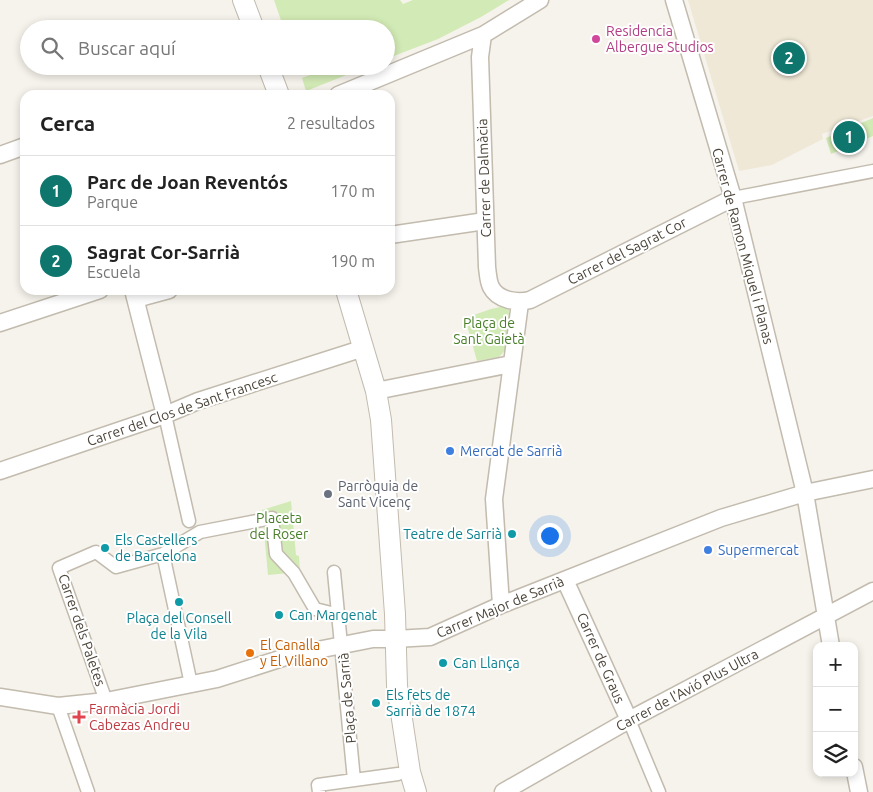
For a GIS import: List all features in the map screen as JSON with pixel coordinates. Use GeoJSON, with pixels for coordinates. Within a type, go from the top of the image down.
{"type":"FeatureCollection","features":[{"type":"Feature","properties":{"kind":"street"},"geometry":{"type":"LineString","coordinates":[[243,0],[251,20]]}},
{"type":"Feature","properties":{"kind":"street"},"geometry":{"type":"LineString","coordinates":[[395,71],[483,35],[540,0]]}},
{"type":"Feature","properties":{"kind":"street","name":"Carrer de Ramon Miquel i Planas"},"geometry":{"type":"LineString","coordinates":[[674,0],[733,198],[805,493],[830,642]]}},
{"type":"Feature","properties":{"kind":"street","name":"Carrer de Dalmàcia"},"geometry":{"type":"LineString","coordinates":[[483,35],[480,57],[485,221],[490,285],[496,293],[520,303]]}},
{"type":"Feature","properties":{"kind":"street"},"geometry":{"type":"LineString","coordinates":[[350,90],[386,75]]}},
{"type":"Feature","properties":{"kind":"street"},"geometry":{"type":"LineString","coordinates":[[0,154],[20,148]]}},
{"type":"Feature","properties":{"kind":"street"},"geometry":{"type":"LineString","coordinates":[[733,198],[873,171]]}},
{"type":"Feature","properties":{"kind":"street","name":"Carrer del Sagrat Cor"},"geometry":{"type":"LineString","coordinates":[[520,303],[530,300],[733,198]]}},
{"type":"Feature","properties":{"kind":"street"},"geometry":{"type":"LineString","coordinates":[[395,234],[485,221]]}},
{"type":"Feature","properties":{"kind":"street"},"geometry":{"type":"LineString","coordinates":[[0,323],[85,295]]}},
{"type":"Feature","properties":{"kind":"street"},"geometry":{"type":"LineString","coordinates":[[135,295],[189,521]]}},
{"type":"Feature","properties":{"kind":"street"},"geometry":{"type":"LineString","coordinates":[[348,295],[376,390],[381,420],[404,772],[416,792]]}},
{"type":"Feature","properties":{"kind":"street"},"geometry":{"type":"LineString","coordinates":[[501,605],[494,499],[520,303]]}},
{"type":"Feature","properties":{"kind":"street","name":"Carrer del Clos de Sant Francesc"},"geometry":{"type":"LineString","coordinates":[[0,471],[165,415],[198,401],[364,348]]}},
{"type":"Feature","properties":{"kind":"street"},"geometry":{"type":"LineString","coordinates":[[376,390],[511,364]]}},
{"type":"Feature","properties":{"kind":"street","name":"Carrer Major de Sarrià"},"geometry":{"type":"LineString","coordinates":[[0,698],[58,706],[106,701],[217,679],[292,655],[342,645],[373,639],[430,637],[501,605],[721,518],[805,493],[873,479]]}},
{"type":"Feature","properties":{"kind":"street"},"geometry":{"type":"LineString","coordinates":[[191,684],[163,554],[200,532],[272,518],[276,554],[294,573],[315,609],[339,615]]}},
{"type":"Feature","properties":{"kind":"street","name":"Carrer dels Paletes"},"geometry":{"type":"LineString","coordinates":[[106,701],[59,568],[96,552],[116,567],[163,554]]}},
{"type":"Feature","properties":{"kind":"street","name":"Plaça de Sarrià"},"geometry":{"type":"LineString","coordinates":[[334,572],[354,780]]}},
{"type":"Feature","properties":{"kind":"street","name":"Carrer de Graus"},"geometry":{"type":"LineString","coordinates":[[565,580],[660,792]]}},
{"type":"Feature","properties":{"kind":"street","name":"Carrer de l'Avió Plus Ultra"},"geometry":{"type":"LineString","coordinates":[[503,792],[629,720],[873,591]]}},
{"type":"Feature","properties":{"kind":"street"},"geometry":{"type":"LineString","coordinates":[[58,706],[88,792]]}},
{"type":"Feature","properties":{"kind":"street"},"geometry":{"type":"LineString","coordinates":[[318,788],[404,772]]}},
{"type":"Feature","properties":{"kind":"street"},"geometry":{"type":"LineString","coordinates":[[856,777],[859,792]]}},
{"type":"Feature","properties":{"kind":"shaded area"},"geometry":{"type":"Polygon","coordinates":[[[688,0],[873,0],[873,116],[822,134],[823,139],[772,165],[739,171],[688,0]]]}},
{"type":"Feature","properties":{"kind":"green space"},"geometry":{"type":"Polygon","coordinates":[[[274,0],[400,0],[403,4],[413,0],[509,0],[438,39],[395,56],[395,20],[281,20],[274,0]]]}},
{"type":"Feature","properties":{"kind":"green space"},"geometry":{"type":"Polygon","coordinates":[[[310,75],[346,75],[309,90],[306,90],[302,78],[310,75]]]}},
{"type":"Feature","properties":{"kind":"green space"},"geometry":{"type":"Polygon","coordinates":[[[873,118],[873,136],[831,154],[826,138],[873,118]]]}},
{"type":"Feature","properties":{"kind":"green space","name":"Plaça de Sant Gaietà"},"geometry":{"type":"Polygon","coordinates":[[[509,305],[508,347],[499,357],[477,361],[465,318],[509,305]]]}},
{"type":"Feature","properties":{"kind":"green space","name":"Placeta del Roser"},"geometry":{"type":"Polygon","coordinates":[[[291,501],[296,555],[299,556],[300,572],[268,575],[262,510],[291,501]]]}},
{"type":"Feature","properties":{"kind":"place","name":"Residencia Albergue Studios"},"geometry":{"type":"Point","coordinates":[596,39]}},
{"type":"Feature","properties":{"kind":"place","name":"Sagrat Cor-Sarrià"},"geometry":{"type":"Point","coordinates":[789,58]}},
{"type":"Feature","properties":{"kind":"place","name":"Parc de Joan Reventós"},"geometry":{"type":"Point","coordinates":[849,137]}},
{"type":"Feature","properties":{"kind":"place","name":"Mercat de Sarrià"},"geometry":{"type":"Point","coordinates":[450,451]}},
{"type":"Feature","properties":{"kind":"place","name":"Parròquia de Sant Vicenç"},"geometry":{"type":"Point","coordinates":[328,494]}},
{"type":"Feature","properties":{"kind":"place","name":"Teatre de Sarrià"},"geometry":{"type":"Point","coordinates":[512,534]}},
{"type":"Feature","properties":{"kind":"place","name":"Els Castellers de Barcelona"},"geometry":{"type":"Point","coordinates":[105,548]}},
{"type":"Feature","properties":{"kind":"place","name":"Supermercat"},"geometry":{"type":"Point","coordinates":[708,550]}},
{"type":"Feature","properties":{"kind":"place","name":"Plaça del Consell de la Vila"},"geometry":{"type":"Point","coordinates":[179,602]}},
{"type":"Feature","properties":{"kind":"place","name":"Can Margenat"},"geometry":{"type":"Point","coordinates":[279,615]}},
{"type":"Feature","properties":{"kind":"place","name":"El Canalla y El Villano"},"geometry":{"type":"Point","coordinates":[250,653]}},
{"type":"Feature","properties":{"kind":"place","name":"Can Llança"},"geometry":{"type":"Point","coordinates":[443,663]}},
{"type":"Feature","properties":{"kind":"place","name":"Els fets de Sarrià de 1874"},"geometry":{"type":"Point","coordinates":[376,703]}},
{"type":"Feature","properties":{"kind":"place","name":"Farmàcia Jordi Cabezas Andreu"},"geometry":{"type":"Point","coordinates":[79,717]}}]}
